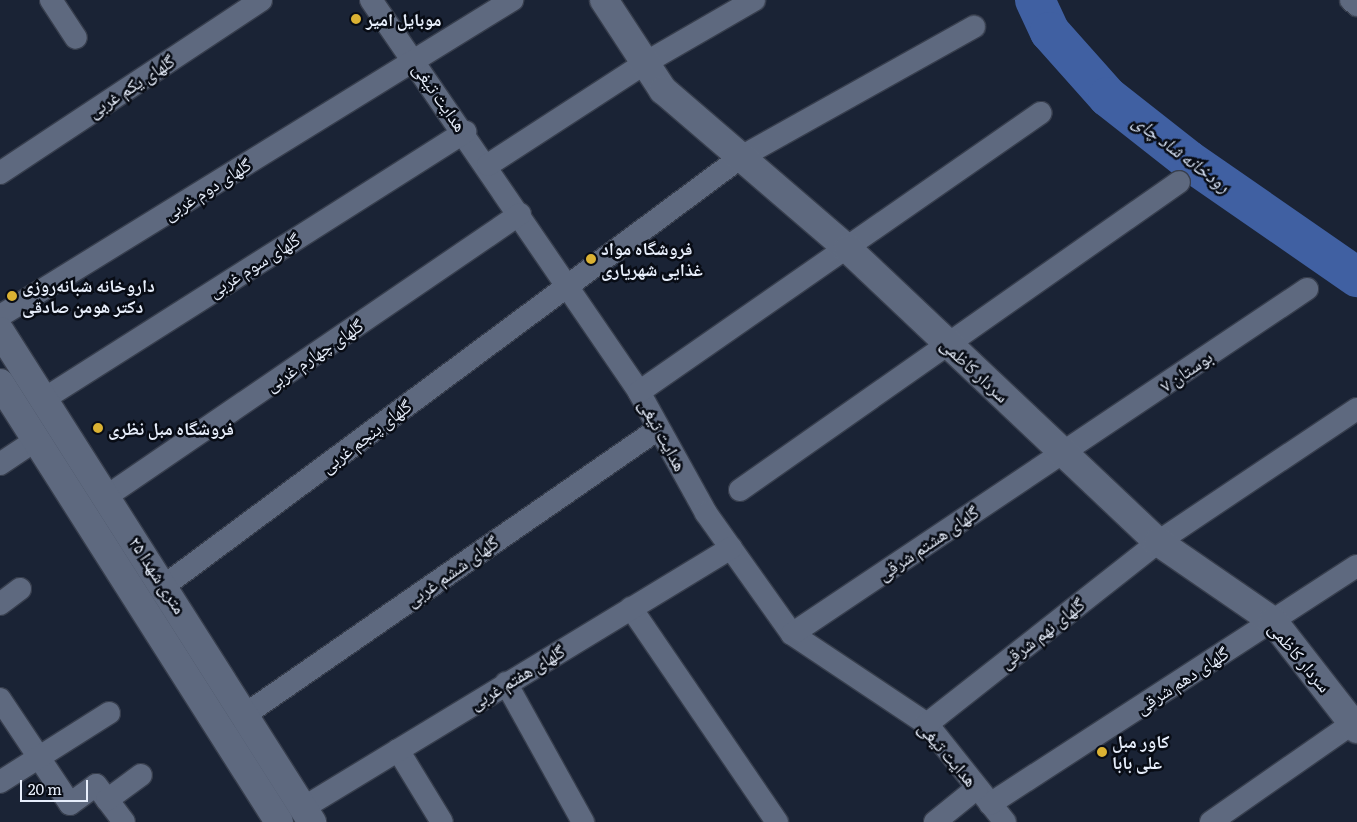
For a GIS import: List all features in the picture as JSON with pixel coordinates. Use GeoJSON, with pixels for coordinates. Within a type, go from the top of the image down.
{"type":"FeatureCollection","features":[{"type":"Feature","properties":{"kind":"main road","name":"سردار کاظمی"},"geometry":{"type":"LineString","coordinates":[[604,0],[663,90],[848,249],[948,345],[1065,452],[1158,542],[1273,621],[1355,724]]}},
{"type":"Feature","properties":{"kind":"main road","name":"۲۵ متری شهدا"},"geometry":{"type":"LineString","coordinates":[[0,331],[246,714],[308,815]]}},
{"type":"Feature","properties":{"kind":"main road","name":"۲۵ متری شهدا"},"geometry":{"type":"LineString","coordinates":[[0,383],[279,822]]}},
{"type":"Feature","properties":{"kind":"street"},"geometry":{"type":"LineString","coordinates":[[51,0],[76,38]]}},
{"type":"Feature","properties":{"kind":"street","name":"گلهای یکم غربی"},"geometry":{"type":"LineString","coordinates":[[0,172],[261,0]]}},
{"type":"Feature","properties":{"kind":"street","name":"هدایت تیغی"},"geometry":{"type":"LineString","coordinates":[[371,0],[488,165],[639,392],[658,429],[731,548],[792,634],[927,724],[1005,822]]}},
{"type":"Feature","properties":{"kind":"street","name":"گلهای دوم غربی"},"geometry":{"type":"LineString","coordinates":[[0,316],[512,0]]}},
{"type":"Feature","properties":{"kind":"street"},"geometry":{"type":"LineString","coordinates":[[488,165],[645,63],[754,0]]}},
{"type":"Feature","properties":{"kind":"street"},"geometry":{"type":"LineString","coordinates":[[1351,0],[1357,5]]}},
{"type":"Feature","properties":{"kind":"street","name":"گلهای پنجم غربی"},"geometry":{"type":"LineString","coordinates":[[164,586],[741,158],[974,27]]}},
{"type":"Feature","properties":{"kind":"street"},"geometry":{"type":"LineString","coordinates":[[639,392],[848,249],[1041,113]]}},
{"type":"Feature","properties":{"kind":"street","name":"گلهای سوم غربی"},"geometry":{"type":"LineString","coordinates":[[44,399],[465,132]]}},
{"type":"Feature","properties":{"kind":"street"},"geometry":{"type":"LineString","coordinates":[[740,490],[1179,182]]}},
{"type":"Feature","properties":{"kind":"street","name":"گلهای چهارم غربی"},"geometry":{"type":"LineString","coordinates":[[107,496],[520,214]]}},
{"type":"Feature","properties":{"kind":"street","name":"بوستان ۷"},"geometry":{"type":"LineString","coordinates":[[1065,452],[1307,289]]}},
{"type":"Feature","properties":{"kind":"street","name":"گلهای نهم شرقی"},"geometry":{"type":"LineString","coordinates":[[927,724],[1158,542],[1357,409]]}},
{"type":"Feature","properties":{"kind":"street","name":"گلهای ششم غربی"},"geometry":{"type":"LineString","coordinates":[[246,714],[658,429]]}},
{"type":"Feature","properties":{"kind":"street"},"geometry":{"type":"LineString","coordinates":[[0,464],[36,440]]}},
{"type":"Feature","properties":{"kind":"street","name":"گلهای هشتم شرقی"},"geometry":{"type":"LineString","coordinates":[[792,634],[1065,452]]}},
{"type":"Feature","properties":{"kind":"street","name":"گلهای هفتم غربی"},"geometry":{"type":"LineString","coordinates":[[308,815],[398,750],[731,548]]}},
{"type":"Feature","properties":{"kind":"street","name":"گلهای دهم شرقی"},"geometry":{"type":"LineString","coordinates":[[934,822],[984,796],[1273,621],[1357,566]]}},
{"type":"Feature","properties":{"kind":"street"},"geometry":{"type":"LineString","coordinates":[[0,604],[20,590]]}},
{"type":"Feature","properties":{"kind":"street"},"geometry":{"type":"LineString","coordinates":[[631,608],[777,822]]}},
{"type":"Feature","properties":{"kind":"street"},"geometry":{"type":"LineString","coordinates":[[506,683],[582,822]]}},
{"type":"Feature","properties":{"kind":"street"},"geometry":{"type":"LineString","coordinates":[[0,699],[70,804],[96,785],[124,822]]}},
{"type":"Feature","properties":{"kind":"street"},"geometry":{"type":"LineString","coordinates":[[0,782],[110,713]]}},
{"type":"Feature","properties":{"kind":"street"},"geometry":{"type":"LineString","coordinates":[[1211,822],[1355,724]]}},
{"type":"Feature","properties":{"kind":"street"},"geometry":{"type":"LineString","coordinates":[[398,750],[442,822]]}},
{"type":"Feature","properties":{"kind":"street"},"geometry":{"type":"LineString","coordinates":[[107,800],[141,775]]}},
{"type":"Feature","properties":{"kind":"waterway","name":"رودخانه شاد چای"},"geometry":{"type":"LineString","coordinates":[[1035,0],[1050,32],[1108,97],[1188,160],[1357,277]]}},
{"type":"Feature","properties":{"kind":"place","name":"موبایل امیر"},"geometry":{"type":"Point","coordinates":[356,19]}},
{"type":"Feature","properties":{"kind":"place","name":"فروشگاه مواد غذایی شهریاری"},"geometry":{"type":"Point","coordinates":[591,259]}},
{"type":"Feature","properties":{"kind":"place","name":"داروخانه شبانه‌روزی دکتر هومن صادقی"},"geometry":{"type":"Point","coordinates":[12,296]}},
{"type":"Feature","properties":{"kind":"place","name":"فروشگاه مبل نظری"},"geometry":{"type":"Point","coordinates":[98,428]}},
{"type":"Feature","properties":{"kind":"place","name":"کاور مبل علی بابا"},"geometry":{"type":"Point","coordinates":[1102,752]}}]}
